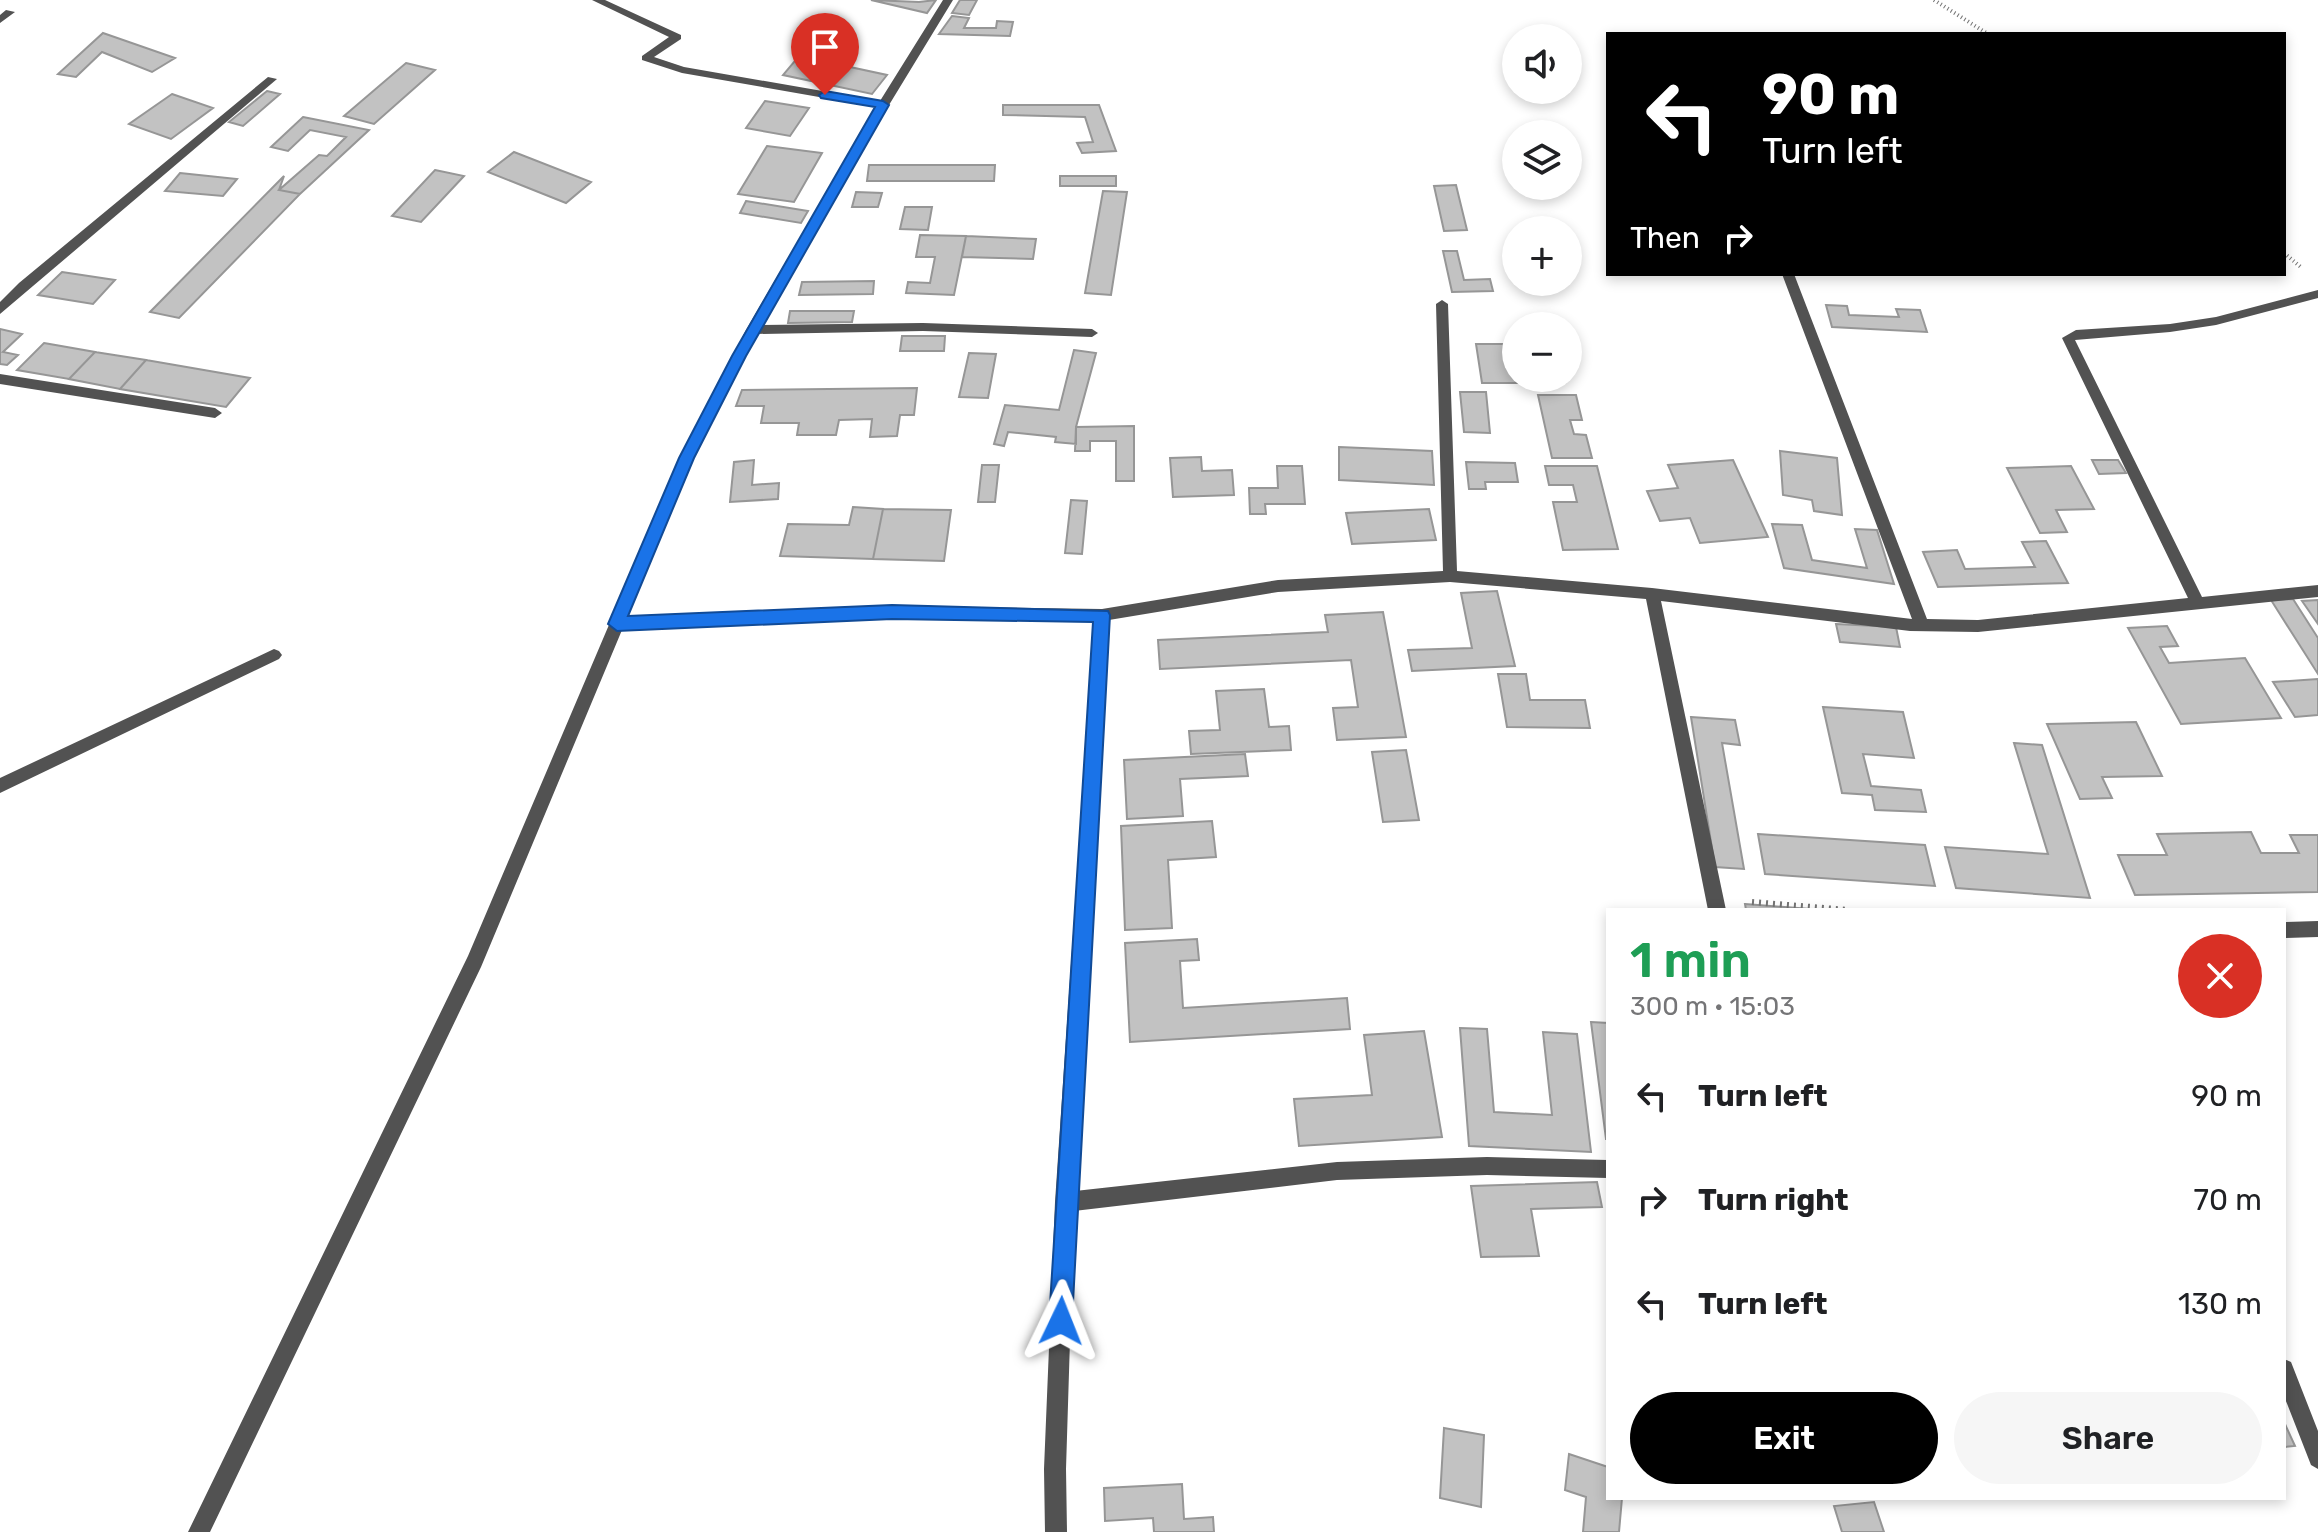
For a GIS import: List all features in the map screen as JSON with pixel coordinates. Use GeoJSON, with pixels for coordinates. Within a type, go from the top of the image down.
{"type":"FeatureCollection","features":[{"type":"Feature","properties":{"kind":"street"},"geometry":{"type":"LineString","coordinates":[[597,0],[677,37],[646,58],[682,70],[883,105]]}},
{"type":"Feature","properties":{"kind":"street"},"geometry":{"type":"LineString","coordinates":[[199,1532],[475,961],[687,458],[752,330],[948,0]]}},
{"type":"Feature","properties":{"kind":"street"},"geometry":{"type":"LineString","coordinates":[[0,310],[23,286],[272,79]]}},
{"type":"Feature","properties":{"kind":"street"},"geometry":{"type":"LineString","coordinates":[[1789,276],[1922,625]]}},
{"type":"Feature","properties":{"kind":"street"},"geometry":{"type":"LineString","coordinates":[[2198,604],[2068,338],[2076,334],[2170,328],[2216,321],[2318,294]]}},
{"type":"Feature","properties":{"kind":"street"},"geometry":{"type":"LineString","coordinates":[[1442,304],[1450,576]]}},
{"type":"Feature","properties":{"kind":"street"},"geometry":{"type":"LineString","coordinates":[[752,330],[923,327],[1092,333]]}},
{"type":"Feature","properties":{"kind":"street"},"geometry":{"type":"LineString","coordinates":[[0,379],[215,413]]}},
{"type":"Feature","properties":{"kind":"street"},"geometry":{"type":"LineString","coordinates":[[617,624],[892,612],[1102,615],[1278,586],[1450,576],[1652,594],[1922,625],[2023,623],[2318,591]]}},
{"type":"Feature","properties":{"kind":"street"},"geometry":{"type":"LineString","coordinates":[[1652,594],[1716,904]]}},
{"type":"Feature","properties":{"kind":"street"},"geometry":{"type":"LineString","coordinates":[[1056,1532],[1055,1469],[1065,1202],[1102,615]]}},
{"type":"Feature","properties":{"kind":"street"},"geometry":{"type":"LineString","coordinates":[[0,786],[274,655]]}},
{"type":"Feature","properties":{"kind":"street"},"geometry":{"type":"LineString","coordinates":[[2286,930],[2318,929]]}},
{"type":"Feature","properties":{"kind":"street"},"geometry":{"type":"LineString","coordinates":[[1065,1202],[1337,1171],[1487,1166],[1606,1169]]}},
{"type":"Feature","properties":{"kind":"street"},"geometry":{"type":"LineString","coordinates":[[2286,1374],[2318,1458]]}},
{"type":"Feature","properties":{"kind":"path"},"geometry":{"type":"LineString","coordinates":[[1934,0],[1985,32]]}},
{"type":"Feature","properties":{"kind":"path"},"geometry":{"type":"LineString","coordinates":[[1716,904],[1804,908]]}},
{"type":"Feature","properties":{"kind":"building"},"geometry":{"type":"Polygon","coordinates":[[[871,0],[919,2],[936,0],[927,13],[871,0]]]}},
{"type":"Feature","properties":{"kind":"building"},"geometry":{"type":"Polygon","coordinates":[[[960,0],[977,0],[969,15],[952,13],[960,0]]]}},
{"type":"Feature","properties":{"kind":"building"},"geometry":{"type":"Polygon","coordinates":[[[952,16],[969,18],[964,28],[996,28],[997,21],[1013,22],[1010,36],[939,34],[952,16]]]}},
{"type":"Feature","properties":{"kind":"building"},"geometry":{"type":"Polygon","coordinates":[[[827,31],[852,39],[832,57],[807,49],[827,31]]]}},
{"type":"Feature","properties":{"kind":"building"},"geometry":{"type":"Polygon","coordinates":[[[103,33],[175,58],[152,72],[102,52],[76,77],[58,74],[103,33]]]}},
{"type":"Feature","properties":{"kind":"building"},"geometry":{"type":"Polygon","coordinates":[[[799,56],[887,75],[872,94],[783,75],[799,56]]]}},
{"type":"Feature","properties":{"kind":"building"},"geometry":{"type":"Polygon","coordinates":[[[406,63],[435,70],[374,124],[344,116],[406,63]]]}},
{"type":"Feature","properties":{"kind":"building"},"geometry":{"type":"Polygon","coordinates":[[[267,91],[280,94],[243,126],[229,122],[267,91]]]}},
{"type":"Feature","properties":{"kind":"building"},"geometry":{"type":"Polygon","coordinates":[[[172,94],[213,108],[171,139],[129,124],[172,94]]]}},
{"type":"Feature","properties":{"kind":"building"},"geometry":{"type":"Polygon","coordinates":[[[765,101],[809,108],[790,136],[746,128],[765,101]]]}},
{"type":"Feature","properties":{"kind":"building"},"geometry":{"type":"Polygon","coordinates":[[[1003,105],[1099,105],[1116,151],[1082,153],[1077,143],[1093,142],[1085,117],[1003,115],[1003,105]]]}},
{"type":"Feature","properties":{"kind":"building"},"geometry":{"type":"Polygon","coordinates":[[[303,117],[369,130],[300,194],[279,190],[319,155],[327,156],[346,137],[310,130],[288,151],[271,147],[303,117]]]}},
{"type":"Feature","properties":{"kind":"building"},"geometry":{"type":"Polygon","coordinates":[[[767,146],[822,153],[794,202],[738,194],[767,146]]]}},
{"type":"Feature","properties":{"kind":"building"},"geometry":{"type":"Polygon","coordinates":[[[514,152],[591,182],[566,203],[488,172],[514,152]]]}},
{"type":"Feature","properties":{"kind":"building"},"geometry":{"type":"Polygon","coordinates":[[[869,165],[995,165],[994,181],[867,181],[869,165]]]}},
{"type":"Feature","properties":{"kind":"building"},"geometry":{"type":"Polygon","coordinates":[[[435,170],[464,176],[421,222],[392,216],[435,170]]]}},
{"type":"Feature","properties":{"kind":"building"},"geometry":{"type":"Polygon","coordinates":[[[180,173],[237,179],[223,196],[165,191],[180,173]]]}},
{"type":"Feature","properties":{"kind":"building"},"geometry":{"type":"Polygon","coordinates":[[[284,176],[279,190],[300,194],[179,318],[150,312],[284,176]]]}},
{"type":"Feature","properties":{"kind":"building"},"geometry":{"type":"Polygon","coordinates":[[[1060,176],[1116,176],[1116,186],[1060,186],[1060,176]]]}},
{"type":"Feature","properties":{"kind":"building"},"geometry":{"type":"Polygon","coordinates":[[[1456,185],[1467,230],[1444,231],[1434,186],[1456,185]]]}},
{"type":"Feature","properties":{"kind":"building"},"geometry":{"type":"Polygon","coordinates":[[[1103,191],[1127,192],[1111,295],[1085,293],[1103,191]]]}},
{"type":"Feature","properties":{"kind":"building"},"geometry":{"type":"Polygon","coordinates":[[[856,192],[882,193],[878,207],[852,207],[856,192]]]}},
{"type":"Feature","properties":{"kind":"building"},"geometry":{"type":"Polygon","coordinates":[[[746,201],[808,211],[801,223],[740,213],[746,201]]]}},
{"type":"Feature","properties":{"kind":"building"},"geometry":{"type":"Polygon","coordinates":[[[905,207],[932,207],[928,230],[900,229],[905,207]]]}},
{"type":"Feature","properties":{"kind":"building"},"geometry":{"type":"Polygon","coordinates":[[[920,235],[966,236],[954,295],[906,293],[908,282],[930,283],[935,257],[916,257],[920,235]]]}},
{"type":"Feature","properties":{"kind":"building"},"geometry":{"type":"Polygon","coordinates":[[[966,236],[1036,239],[1033,259],[962,257],[966,236]]]}},
{"type":"Feature","properties":{"kind":"building"},"geometry":{"type":"Polygon","coordinates":[[[1443,251],[1457,251],[1464,280],[1490,279],[1493,291],[1452,292],[1443,251]]]}},
{"type":"Feature","properties":{"kind":"building"},"geometry":{"type":"Polygon","coordinates":[[[62,272],[115,280],[93,304],[38,295],[62,272]]]}},
{"type":"Feature","properties":{"kind":"building"},"geometry":{"type":"Polygon","coordinates":[[[874,281],[873,294],[799,295],[802,282],[874,281]]]}},
{"type":"Feature","properties":{"kind":"building"},"geometry":{"type":"Polygon","coordinates":[[[1826,305],[1847,306],[1849,315],[1899,317],[1896,309],[1920,310],[1927,332],[1832,327],[1826,305]]]}},
{"type":"Feature","properties":{"kind":"building"},"geometry":{"type":"Polygon","coordinates":[[[790,311],[854,311],[852,322],[788,323],[790,311]]]}},
{"type":"Feature","properties":{"kind":"building"},"geometry":{"type":"Polygon","coordinates":[[[0,329],[22,334],[3,352],[18,355],[7,365],[0,364],[0,329]]]}},
{"type":"Feature","properties":{"kind":"building"},"geometry":{"type":"Polygon","coordinates":[[[902,336],[945,336],[944,351],[900,351],[902,336]]]}},
{"type":"Feature","properties":{"kind":"building"},"geometry":{"type":"Polygon","coordinates":[[[44,343],[95,352],[69,379],[17,370],[44,343]]]}},
{"type":"Feature","properties":{"kind":"building"},"geometry":{"type":"Polygon","coordinates":[[[1476,344],[1502,344],[1502,383],[1482,383],[1476,344]]]}},
{"type":"Feature","properties":{"kind":"building"},"geometry":{"type":"Polygon","coordinates":[[[1074,350],[1096,353],[1076,427],[1076,444],[1055,442],[1056,437],[1008,432],[1004,446],[994,444],[1005,405],[1059,410],[1074,350]]]}},
{"type":"Feature","properties":{"kind":"building"},"geometry":{"type":"Polygon","coordinates":[[[95,352],[146,360],[120,389],[69,379],[95,352]]]}},
{"type":"Feature","properties":{"kind":"building"},"geometry":{"type":"Polygon","coordinates":[[[969,353],[996,354],[988,398],[959,397],[969,353]]]}},
{"type":"Feature","properties":{"kind":"building"},"geometry":{"type":"Polygon","coordinates":[[[146,360],[250,378],[226,407],[120,389],[146,360]]]}},
{"type":"Feature","properties":{"kind":"building"},"geometry":{"type":"Polygon","coordinates":[[[917,388],[914,415],[900,415],[897,436],[870,437],[872,419],[839,420],[836,435],[797,435],[799,423],[761,423],[764,406],[736,406],[742,390],[917,388]]]}},
{"type":"Feature","properties":{"kind":"building"},"geometry":{"type":"Polygon","coordinates":[[[1460,392],[1486,392],[1490,433],[1464,432],[1460,392]]]}},
{"type":"Feature","properties":{"kind":"building"},"geometry":{"type":"Polygon","coordinates":[[[1538,395],[1576,395],[1582,420],[1570,420],[1574,434],[1586,435],[1592,458],[1552,458],[1538,395]]]}},
{"type":"Feature","properties":{"kind":"building"},"geometry":{"type":"Polygon","coordinates":[[[1134,426],[1134,481],[1116,481],[1116,441],[1090,441],[1090,451],[1075,451],[1076,427],[1134,426]]]}},
{"type":"Feature","properties":{"kind":"building"},"geometry":{"type":"Polygon","coordinates":[[[1339,447],[1432,451],[1434,485],[1339,480],[1339,447]]]}},
{"type":"Feature","properties":{"kind":"building"},"geometry":{"type":"Polygon","coordinates":[[[1780,451],[1837,458],[1842,515],[1814,511],[1812,500],[1783,495],[1780,451]]]}},
{"type":"Feature","properties":{"kind":"building"},"geometry":{"type":"Polygon","coordinates":[[[1201,457],[1202,471],[1232,470],[1234,495],[1173,497],[1170,458],[1201,457]]]}},
{"type":"Feature","properties":{"kind":"building"},"geometry":{"type":"Polygon","coordinates":[[[754,460],[752,485],[779,483],[778,499],[730,502],[734,462],[754,460]]]}},
{"type":"Feature","properties":{"kind":"building"},"geometry":{"type":"Polygon","coordinates":[[[1733,460],[1768,537],[1700,543],[1690,518],[1660,521],[1647,491],[1678,488],[1668,465],[1733,460]]]}},
{"type":"Feature","properties":{"kind":"building"},"geometry":{"type":"Polygon","coordinates":[[[2092,460],[2118,460],[2126,473],[2099,474],[2092,460]]]}},
{"type":"Feature","properties":{"kind":"building"},"geometry":{"type":"Polygon","coordinates":[[[1466,462],[1515,463],[1518,482],[1485,482],[1486,489],[1469,489],[1466,462]]]}},
{"type":"Feature","properties":{"kind":"building"},"geometry":{"type":"Polygon","coordinates":[[[982,465],[999,465],[995,502],[978,502],[982,465]]]}},
{"type":"Feature","properties":{"kind":"building"},"geometry":{"type":"Polygon","coordinates":[[[1277,466],[1302,466],[1305,504],[1265,504],[1266,514],[1250,514],[1249,488],[1278,488],[1277,466]]]}},
{"type":"Feature","properties":{"kind":"building"},"geometry":{"type":"Polygon","coordinates":[[[1545,466],[1597,466],[1618,549],[1563,550],[1553,502],[1577,502],[1573,485],[1549,485],[1545,466]]]}},
{"type":"Feature","properties":{"kind":"building"},"geometry":{"type":"Polygon","coordinates":[[[2071,466],[2094,509],[2056,510],[2067,532],[2040,533],[2007,468],[2071,466]]]}},
{"type":"Feature","properties":{"kind":"building"},"geometry":{"type":"Polygon","coordinates":[[[1071,500],[1087,501],[1082,554],[1065,553],[1071,500]]]}},
{"type":"Feature","properties":{"kind":"building"},"geometry":{"type":"Polygon","coordinates":[[[853,507],[883,509],[873,559],[780,556],[788,524],[849,525],[853,507]]]}},
{"type":"Feature","properties":{"kind":"building"},"geometry":{"type":"Polygon","coordinates":[[[883,509],[951,510],[944,561],[873,559],[883,509]]]}},
{"type":"Feature","properties":{"kind":"building"},"geometry":{"type":"Polygon","coordinates":[[[1429,509],[1436,540],[1352,544],[1346,513],[1429,509]]]}},
{"type":"Feature","properties":{"kind":"building"},"geometry":{"type":"Polygon","coordinates":[[[1772,524],[1802,525],[1812,560],[1867,568],[1855,529],[1877,530],[1894,584],[1784,568],[1772,524]]]}},
{"type":"Feature","properties":{"kind":"building"},"geometry":{"type":"Polygon","coordinates":[[[2046,541],[2068,583],[1938,587],[1923,552],[1957,550],[1965,569],[2035,567],[2022,542],[2046,541]]]}},
{"type":"Feature","properties":{"kind":"building"},"geometry":{"type":"Polygon","coordinates":[[[1497,591],[1515,666],[1412,671],[1408,650],[1472,648],[1461,593],[1497,591]]]}},
{"type":"Feature","properties":{"kind":"building"},"geometry":{"type":"Polygon","coordinates":[[[2293,599],[2318,638],[2318,674],[2271,600],[2293,599]]]}},
{"type":"Feature","properties":{"kind":"building"},"geometry":{"type":"Polygon","coordinates":[[[2318,600],[2318,624],[2302,601],[2318,600]]]}},
{"type":"Feature","properties":{"kind":"building"},"geometry":{"type":"Polygon","coordinates":[[[1383,612],[1406,737],[1337,740],[1333,708],[1358,707],[1351,660],[1160,669],[1158,640],[1328,632],[1325,615],[1383,612]]]}},
{"type":"Feature","properties":{"kind":"building"},"geometry":{"type":"Polygon","coordinates":[[[1836,624],[1896,627],[1900,647],[1840,642],[1836,624]]]}},
{"type":"Feature","properties":{"kind":"building"},"geometry":{"type":"Polygon","coordinates":[[[2167,626],[2178,646],[2160,647],[2169,663],[2245,658],[2281,718],[2181,724],[2128,628],[2167,626]]]}},
{"type":"Feature","properties":{"kind":"building"},"geometry":{"type":"Polygon","coordinates":[[[1498,674],[1526,674],[1530,700],[1585,700],[1590,728],[1507,727],[1498,674]]]}},
{"type":"Feature","properties":{"kind":"building"},"geometry":{"type":"Polygon","coordinates":[[[2318,679],[2318,715],[2295,717],[2273,682],[2318,679]]]}},
{"type":"Feature","properties":{"kind":"building"},"geometry":{"type":"Polygon","coordinates":[[[1264,689],[1269,727],[1289,726],[1291,750],[1191,754],[1189,731],[1220,730],[1216,691],[1264,689]]]}},
{"type":"Feature","properties":{"kind":"building"},"geometry":{"type":"Polygon","coordinates":[[[1823,707],[1903,712],[1914,758],[1863,754],[1871,786],[1921,790],[1926,812],[1875,810],[1872,795],[1842,793],[1823,707]]]}},
{"type":"Feature","properties":{"kind":"building"},"geometry":{"type":"Polygon","coordinates":[[[1691,717],[1735,720],[1740,745],[1722,743],[1744,869],[1715,867],[1691,717]]]}},
{"type":"Feature","properties":{"kind":"building"},"geometry":{"type":"Polygon","coordinates":[[[2136,722],[2162,776],[2102,777],[2112,798],[2080,799],[2047,724],[2136,722]]]}},
{"type":"Feature","properties":{"kind":"building"},"geometry":{"type":"Polygon","coordinates":[[[2014,743],[2042,745],[2090,898],[1956,888],[1945,847],[2048,854],[2014,743]]]}},
{"type":"Feature","properties":{"kind":"building"},"geometry":{"type":"Polygon","coordinates":[[[1406,750],[1419,820],[1383,822],[1372,752],[1406,750]]]}},
{"type":"Feature","properties":{"kind":"building"},"geometry":{"type":"Polygon","coordinates":[[[1245,754],[1248,776],[1180,779],[1183,816],[1127,819],[1124,760],[1245,754]]]}},
{"type":"Feature","properties":{"kind":"building"},"geometry":{"type":"Polygon","coordinates":[[[1212,821],[1216,857],[1168,860],[1172,928],[1125,930],[1121,826],[1212,821]]]}},
{"type":"Feature","properties":{"kind":"building"},"geometry":{"type":"Polygon","coordinates":[[[2251,832],[2261,853],[2299,853],[2290,835],[2318,835],[2318,892],[2135,895],[2118,855],[2167,855],[2157,834],[2251,832]]]}},
{"type":"Feature","properties":{"kind":"building"},"geometry":{"type":"Polygon","coordinates":[[[1758,834],[1925,845],[1935,886],[1765,874],[1758,834]]]}},
{"type":"Feature","properties":{"kind":"building"},"geometry":{"type":"Polygon","coordinates":[[[1745,904],[1797,908],[1746,908],[1745,904]]]}},
{"type":"Feature","properties":{"kind":"building"},"geometry":{"type":"Polygon","coordinates":[[[1197,939],[1199,960],[1180,961],[1183,1008],[1347,998],[1350,1029],[1130,1042],[1125,943],[1197,939]]]}},
{"type":"Feature","properties":{"kind":"building"},"geometry":{"type":"Polygon","coordinates":[[[1591,1022],[1606,1023],[1606,1139],[1591,1022]]]}},
{"type":"Feature","properties":{"kind":"building"},"geometry":{"type":"Polygon","coordinates":[[[1460,1028],[1487,1029],[1494,1112],[1552,1115],[1543,1032],[1577,1034],[1591,1152],[1469,1146],[1460,1028]]]}},
{"type":"Feature","properties":{"kind":"building"},"geometry":{"type":"Polygon","coordinates":[[[1424,1031],[1442,1137],[1299,1146],[1294,1099],[1372,1095],[1364,1035],[1424,1031]]]}},
{"type":"Feature","properties":{"kind":"building"},"geometry":{"type":"Polygon","coordinates":[[[1597,1182],[1602,1207],[1531,1209],[1539,1256],[1481,1257],[1471,1186],[1597,1182]]]}},
{"type":"Feature","properties":{"kind":"building"},"geometry":{"type":"Polygon","coordinates":[[[2286,1426],[2295,1446],[2286,1447],[2286,1426]]]}},
{"type":"Feature","properties":{"kind":"building"},"geometry":{"type":"Polygon","coordinates":[[[1444,1428],[1484,1435],[1481,1507],[1440,1498],[1444,1428]]]}},
{"type":"Feature","properties":{"kind":"building"},"geometry":{"type":"Polygon","coordinates":[[[1569,1454],[1606,1466],[1606,1500],[1622,1500],[1619,1532],[1583,1532],[1586,1497],[1565,1490],[1569,1454]]]}},
{"type":"Feature","properties":{"kind":"building"},"geometry":{"type":"Polygon","coordinates":[[[1182,1484],[1184,1519],[1213,1517],[1214,1532],[1154,1532],[1153,1518],[1105,1521],[1104,1488],[1182,1484]]]}},
{"type":"Feature","properties":{"kind":"building"},"geometry":{"type":"Polygon","coordinates":[[[1874,1502],[1884,1532],[1842,1532],[1834,1506],[1874,1502]]]}},
{"type":"Feature","properties":{"kind":"route"},"geometry":{"type":"LineString","coordinates":[[825,95],[883,105],[752,330],[687,458],[617,624],[892,612],[1102,615],[1065,1202],[1061,1321]]}}]}
